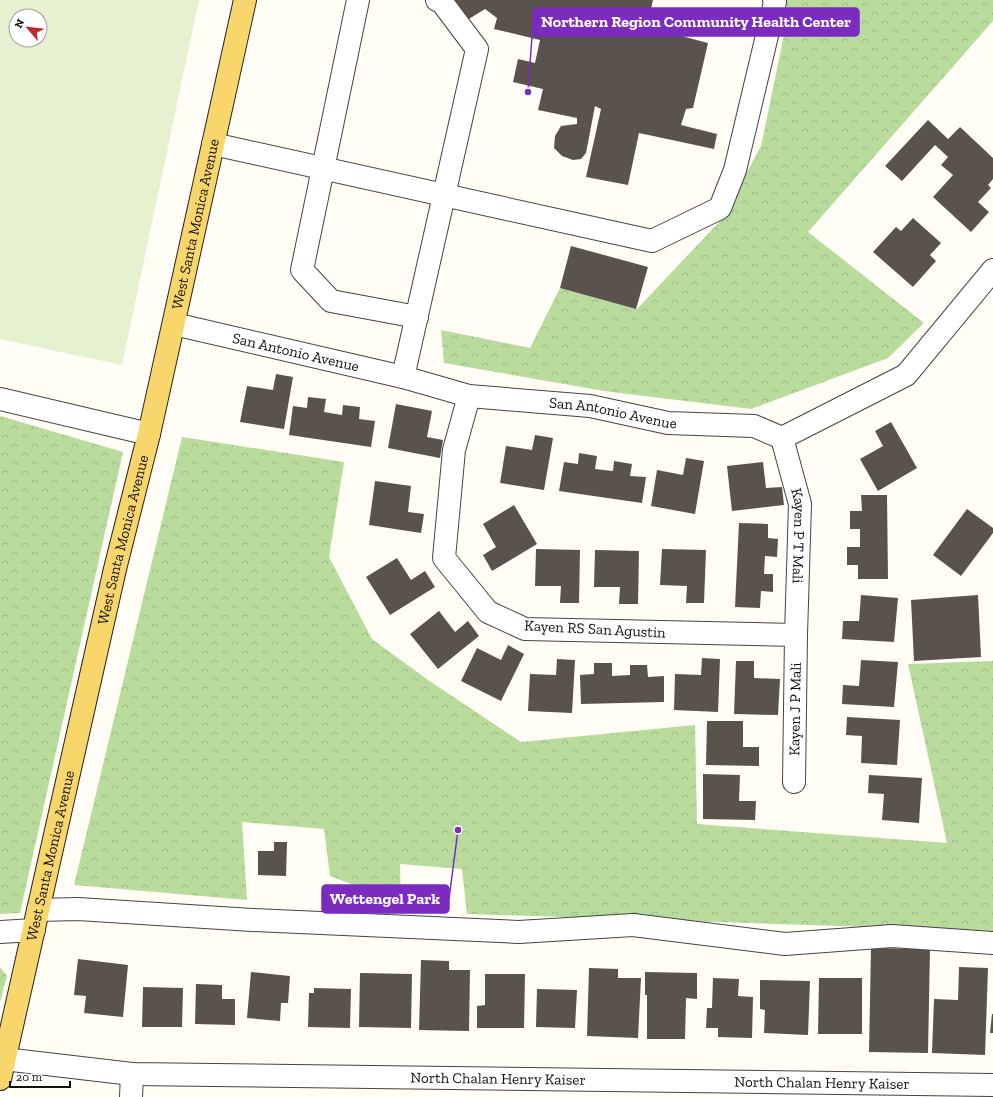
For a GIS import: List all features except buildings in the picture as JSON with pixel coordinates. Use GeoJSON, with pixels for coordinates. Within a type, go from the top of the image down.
{"type":"FeatureCollection","features":[{"type":"Feature","properties":{"kind":"main road","name":"West Santa Monica Avenue"},"geometry":{"type":"LineString","coordinates":[[2,1069],[113,577],[149,434],[245,0]]}},
{"type":"Feature","properties":{"kind":"street"},"geometry":{"type":"LineString","coordinates":[[358,0],[302,270],[331,301],[417,317]]}},
{"type":"Feature","properties":{"kind":"street"},"geometry":{"type":"LineString","coordinates":[[403,377],[477,49],[441,1],[437,0]]}},
{"type":"Feature","properties":{"kind":"street"},"geometry":{"type":"LineString","coordinates":[[213,144],[652,241],[720,208],[735,170],[775,2],[774,0]]}},
{"type":"Feature","properties":{"kind":"street"},"geometry":{"type":"LineString","coordinates":[[782,438],[906,375],[993,270]]}},
{"type":"Feature","properties":{"kind":"street","name":"San Antonio Avenue"},"geometry":{"type":"LineString","coordinates":[[174,324],[403,377],[469,396],[590,406],[668,423],[754,426],[782,438]]}},
{"type":"Feature","properties":{"kind":"street","name":"Kayen RS San Agustin"},"geometry":{"type":"LineString","coordinates":[[469,396],[454,450],[444,558],[488,612],[525,629],[796,635]]}},
{"type":"Feature","properties":{"kind":"street"},"geometry":{"type":"LineString","coordinates":[[0,399],[149,434]]}},
{"type":"Feature","properties":{"kind":"street","name":"Kayen P T Mali"},"geometry":{"type":"LineString","coordinates":[[782,438],[800,504],[796,635]]}},
{"type":"Feature","properties":{"kind":"street","name":"Kayen J P Mali"},"geometry":{"type":"LineString","coordinates":[[794,782],[796,635]]}},
{"type":"Feature","properties":{"kind":"street"},"geometry":{"type":"LineString","coordinates":[[0,932],[36,920],[78,909],[252,920],[519,932],[633,925],[786,944],[892,936],[993,944]]}},
{"type":"Feature","properties":{"kind":"street","name":"North Chalan Henry Kaiser"},"geometry":{"type":"LineString","coordinates":[[2,1069],[132,1074],[993,1085]]}},
{"type":"Feature","properties":{"kind":"street"},"geometry":{"type":"LineString","coordinates":[[131,1097],[132,1074]]}},
{"type":"Feature","properties":{"kind":"green space"},"geometry":{"type":"Polygon","coordinates":[[[0,0],[199,0],[122,365],[0,339],[0,0]]]}},
{"type":"Feature","properties":{"kind":"green space"},"geometry":{"type":"Polygon","coordinates":[[[784,0],[993,0],[993,21],[808,232],[924,323],[888,358],[751,409],[604,391],[444,363],[441,330],[530,348],[560,288],[637,309],[721,220],[761,146],[789,11],[784,0]]]}},
{"type":"Feature","properties":{"kind":"green space"},"geometry":{"type":"Polygon","coordinates":[[[0,416],[123,452],[20,913],[0,914],[0,416]]]}},
{"type":"Feature","properties":{"kind":"green space"},"geometry":{"type":"Polygon","coordinates":[[[182,437],[344,462],[329,557],[372,639],[428,680],[521,742],[695,725],[697,824],[947,843],[908,664],[993,661],[993,931],[467,914],[462,869],[400,864],[401,903],[330,876],[324,829],[242,822],[247,900],[74,885],[182,437]]]}},
{"type":"Feature","properties":{"kind":"green space"},"geometry":{"type":"Polygon","coordinates":[[[0,967],[7,976],[0,1002],[0,967]]]}},
{"type":"Feature","properties":{"kind":"place","name":"Northern Region Community Health Center"},"geometry":{"type":"Point","coordinates":[528,92]}},
{"type":"Feature","properties":{"kind":"place","name":"Wettengel Park"},"geometry":{"type":"Point","coordinates":[458,830]}}]}
